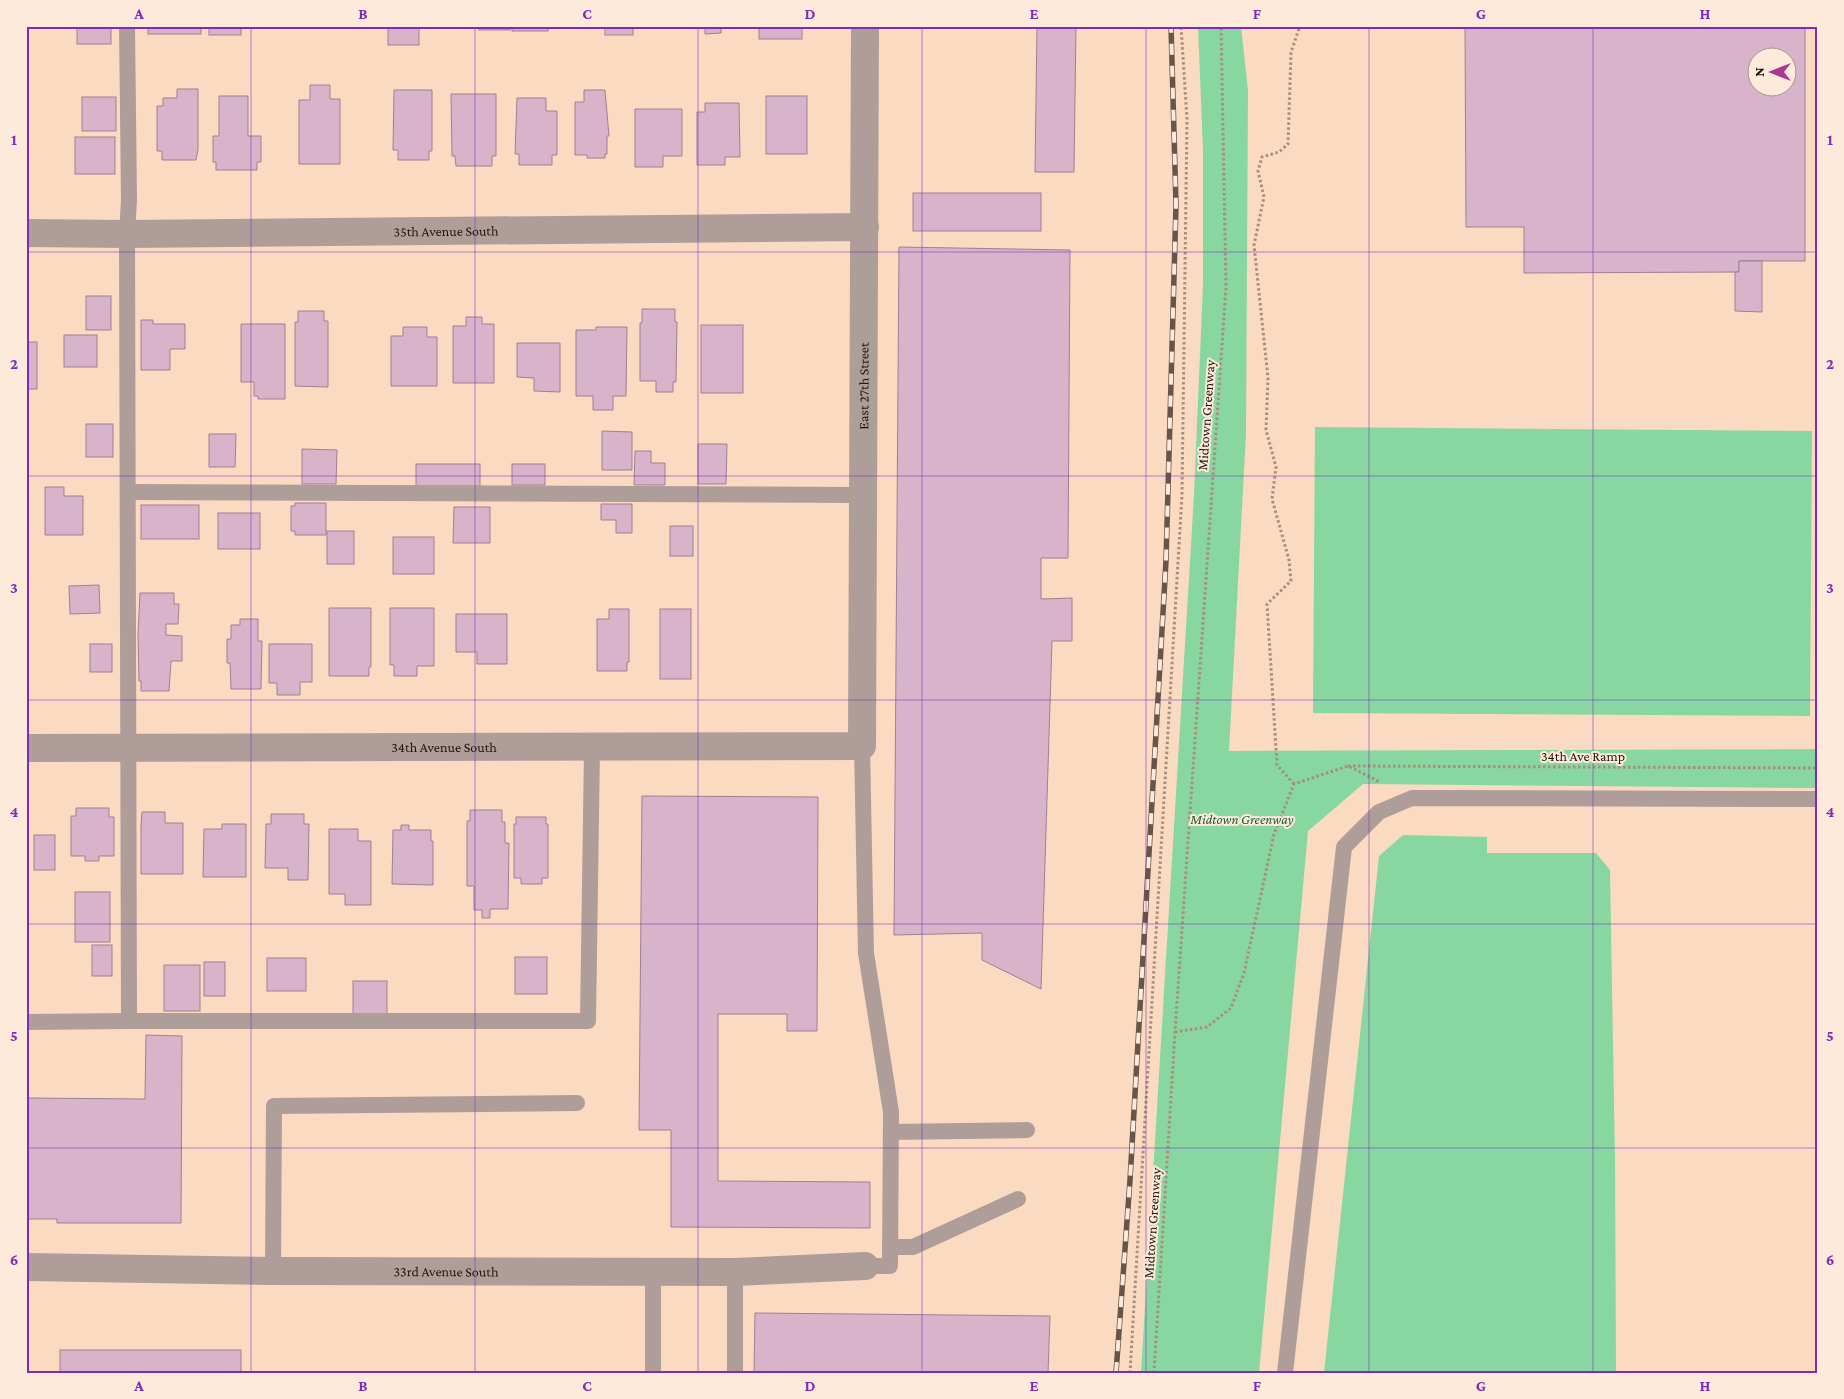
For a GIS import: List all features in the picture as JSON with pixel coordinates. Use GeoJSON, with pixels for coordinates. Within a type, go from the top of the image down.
{"type":"FeatureCollection","features":[{"type":"Feature","properties":{"kind":"street","name":"East 27th Street"},"geometry":{"type":"LineString","coordinates":[[862,746],[865,26]]}},
{"type":"Feature","properties":{"kind":"street","name":"35th Avenue South"},"geometry":{"type":"LineString","coordinates":[[26,233],[127,234],[865,227]]}},
{"type":"Feature","properties":{"kind":"street","name":"34th Avenue South"},"geometry":{"type":"LineString","coordinates":[[26,748],[862,746]]}},
{"type":"Feature","properties":{"kind":"street","name":"33rd Avenue South"},"geometry":{"type":"LineString","coordinates":[[26,1267],[273,1271],[735,1272],[865,1266]]}},
{"type":"Feature","properties":{"kind":"lane"},"geometry":{"type":"LineString","coordinates":[[127,26],[129,200],[127,234],[129,1020]]}},
{"type":"Feature","properties":{"kind":"lane"},"geometry":{"type":"LineString","coordinates":[[129,492],[863,495]]}},
{"type":"Feature","properties":{"kind":"lane"},"geometry":{"type":"LineString","coordinates":[[862,746],[866,953],[891,1112],[890,1266],[865,1266]]}},
{"type":"Feature","properties":{"kind":"lane"},"geometry":{"type":"LineString","coordinates":[[26,1022],[129,1020],[588,1021],[592,748]]}},
{"type":"Feature","properties":{"kind":"lane"},"geometry":{"type":"LineString","coordinates":[[1285,1373],[1344,847],[1379,812],[1412,798],[1818,799]]}},
{"type":"Feature","properties":{"kind":"lane"},"geometry":{"type":"LineString","coordinates":[[273,1271],[274,1106],[577,1103]]}},
{"type":"Feature","properties":{"kind":"lane"},"geometry":{"type":"LineString","coordinates":[[891,1132],[1027,1130]]}},
{"type":"Feature","properties":{"kind":"lane"},"geometry":{"type":"LineString","coordinates":[[890,1247],[914,1247],[1018,1199]]}},
{"type":"Feature","properties":{"kind":"lane"},"geometry":{"type":"LineString","coordinates":[[653,1271],[653,1373]]}},
{"type":"Feature","properties":{"kind":"lane"},"geometry":{"type":"LineString","coordinates":[[735,1272],[735,1373]]}},
{"type":"Feature","properties":{"kind":"path"},"geometry":{"type":"LineString","coordinates":[[1130,1373],[1182,495],[1187,119],[1181,26]]}},
{"type":"Feature","properties":{"kind":"path","name":"Midtown Greenway"},"geometry":{"type":"LineString","coordinates":[[1154,1373],[1175,1032],[1226,287],[1221,26]]}},
{"type":"Feature","properties":{"kind":"path"},"geometry":{"type":"LineString","coordinates":[[1175,1032],[1207,1027],[1231,1008],[1244,973],[1274,834],[1294,784],[1277,765],[1267,604],[1291,581],[1289,560],[1272,499],[1276,467],[1266,430],[1268,378],[1254,245],[1264,197],[1258,171],[1262,157],[1278,152],[1288,144],[1292,52],[1300,26]]}},
{"type":"Feature","properties":{"kind":"path"},"geometry":{"type":"LineString","coordinates":[[1348,766],[1412,798]]}},
{"type":"Feature","properties":{"kind":"path","name":"34th Ave Ramp"},"geometry":{"type":"LineString","coordinates":[[1294,784],[1348,766],[1818,768]]}},
{"type":"Feature","properties":{"kind":"green space","name":"Midtown Greenway"},"geometry":{"type":"Polygon","coordinates":[[[1198,26],[1241,26],[1248,91],[1246,433],[1229,751],[1818,749],[1818,788],[1363,784],[1308,831],[1259,1373],[1141,1373],[1194,495],[1203,284],[1203,151],[1198,26]]]}},
{"type":"Feature","properties":{"kind":"green space"},"geometry":{"type":"Polygon","coordinates":[[[1315,427],[1812,431],[1810,716],[1313,713],[1315,427]]]}},
{"type":"Feature","properties":{"kind":"green space"},"geometry":{"type":"Polygon","coordinates":[[[1403,835],[1487,837],[1487,853],[1596,853],[1610,870],[1615,1159],[1616,1373],[1324,1373],[1379,856],[1403,835]]]}},
{"type":"Feature","properties":{"kind":"building"},"geometry":{"type":"Polygon","coordinates":[[[77,26],[111,26],[111,44],[77,44],[77,26]]]}},
{"type":"Feature","properties":{"kind":"building"},"geometry":{"type":"Polygon","coordinates":[[[148,26],[201,26],[201,34],[148,34],[148,26]]]}},
{"type":"Feature","properties":{"kind":"building"},"geometry":{"type":"Polygon","coordinates":[[[209,26],[241,26],[241,35],[209,35],[209,26]]]}},
{"type":"Feature","properties":{"kind":"building"},"geometry":{"type":"Polygon","coordinates":[[[388,26],[419,26],[419,45],[388,45],[388,26]]]}},
{"type":"Feature","properties":{"kind":"building"},"geometry":{"type":"Polygon","coordinates":[[[479,26],[510,26],[510,30],[479,30],[479,26]]]}},
{"type":"Feature","properties":{"kind":"building"},"geometry":{"type":"Polygon","coordinates":[[[512,26],[548,26],[548,31],[512,31],[512,26]]]}},
{"type":"Feature","properties":{"kind":"building"},"geometry":{"type":"Polygon","coordinates":[[[605,26],[633,26],[633,35],[605,35],[605,26]]]}},
{"type":"Feature","properties":{"kind":"building"},"geometry":{"type":"Polygon","coordinates":[[[705,26],[721,26],[721,33],[705,34],[705,26]]]}},
{"type":"Feature","properties":{"kind":"building"},"geometry":{"type":"Polygon","coordinates":[[[759,26],[802,26],[802,39],[759,39],[759,26]]]}},
{"type":"Feature","properties":{"kind":"building"},"geometry":{"type":"Polygon","coordinates":[[[1076,26],[1074,172],[1035,172],[1037,27],[1076,26]]]}},
{"type":"Feature","properties":{"kind":"building"},"geometry":{"type":"Polygon","coordinates":[[[1465,26],[1805,26],[1805,261],[1739,261],[1739,272],[1524,273],[1524,227],[1466,227],[1465,26]]]}},
{"type":"Feature","properties":{"kind":"building"},"geometry":{"type":"Polygon","coordinates":[[[310,85],[330,85],[330,99],[340,99],[340,164],[299,164],[299,100],[310,100],[310,85]]]}},
{"type":"Feature","properties":{"kind":"building"},"geometry":{"type":"Polygon","coordinates":[[[177,89],[198,89],[198,149],[196,160],[162,160],[162,151],[157,151],[157,106],[163,106],[163,98],[177,98],[177,89]]]}},
{"type":"Feature","properties":{"kind":"building"},"geometry":{"type":"Polygon","coordinates":[[[394,90],[432,90],[432,151],[429,151],[429,160],[398,160],[398,150],[393,150],[394,90]]]}},
{"type":"Feature","properties":{"kind":"building"},"geometry":{"type":"Polygon","coordinates":[[[584,90],[605,90],[609,136],[607,136],[607,154],[605,154],[605,158],[587,158],[587,155],[575,155],[575,102],[584,102],[584,90]]]}},
{"type":"Feature","properties":{"kind":"building"},"geometry":{"type":"Polygon","coordinates":[[[451,94],[496,94],[496,156],[492,156],[492,166],[456,166],[455,156],[452,156],[451,94]]]}},
{"type":"Feature","properties":{"kind":"building"},"geometry":{"type":"Polygon","coordinates":[[[219,96],[248,96],[248,136],[261,136],[261,162],[257,162],[257,170],[216,170],[216,162],[213,162],[213,136],[219,136],[219,96]]]}},
{"type":"Feature","properties":{"kind":"building"},"geometry":{"type":"Polygon","coordinates":[[[766,96],[807,96],[807,154],[766,154],[766,96]]]}},
{"type":"Feature","properties":{"kind":"building"},"geometry":{"type":"Polygon","coordinates":[[[82,97],[116,97],[116,131],[82,131],[82,97]]]}},
{"type":"Feature","properties":{"kind":"building"},"geometry":{"type":"Polygon","coordinates":[[[517,98],[546,98],[546,111],[557,111],[557,155],[552,155],[552,165],[519,165],[519,154],[515,154],[517,98]]]}},
{"type":"Feature","properties":{"kind":"building"},"geometry":{"type":"Polygon","coordinates":[[[705,103],[739,103],[740,157],[725,157],[725,165],[697,165],[697,112],[705,112],[705,103]]]}},
{"type":"Feature","properties":{"kind":"building"},"geometry":{"type":"Polygon","coordinates":[[[635,109],[682,109],[682,156],[663,156],[663,167],[635,167],[635,109]]]}},
{"type":"Feature","properties":{"kind":"building"},"geometry":{"type":"Polygon","coordinates":[[[75,137],[115,137],[115,174],[75,174],[75,137]]]}},
{"type":"Feature","properties":{"kind":"building"},"geometry":{"type":"Polygon","coordinates":[[[913,193],[1041,193],[1041,231],[913,231],[913,193]]]}},
{"type":"Feature","properties":{"kind":"building"},"geometry":{"type":"Polygon","coordinates":[[[899,247],[1070,250],[1068,558],[1041,558],[1041,599],[1072,598],[1072,641],[1052,641],[1041,989],[982,960],[982,933],[894,935],[899,247]]]}},
{"type":"Feature","properties":{"kind":"building"},"geometry":{"type":"Polygon","coordinates":[[[1739,261],[1762,261],[1762,312],[1735,311],[1735,272],[1739,272],[1739,261]]]}},
{"type":"Feature","properties":{"kind":"building"},"geometry":{"type":"Polygon","coordinates":[[[86,296],[111,296],[111,330],[86,330],[86,296]]]}},
{"type":"Feature","properties":{"kind":"building"},"geometry":{"type":"Polygon","coordinates":[[[642,309],[675,309],[675,322],[677,322],[676,382],[673,382],[673,392],[656,392],[656,381],[640,381],[640,323],[642,323],[642,309]]]}},
{"type":"Feature","properties":{"kind":"building"},"geometry":{"type":"Polygon","coordinates":[[[298,311],[324,311],[324,321],[328,321],[328,387],[295,386],[295,322],[298,322],[298,311]]]}},
{"type":"Feature","properties":{"kind":"building"},"geometry":{"type":"Polygon","coordinates":[[[466,317],[482,317],[482,324],[494,324],[494,383],[453,383],[453,326],[466,326],[466,317]]]}},
{"type":"Feature","properties":{"kind":"building"},"geometry":{"type":"Polygon","coordinates":[[[141,320],[153,320],[153,324],[185,324],[185,349],[170,349],[170,370],[141,370],[141,320]]]}},
{"type":"Feature","properties":{"kind":"building"},"geometry":{"type":"Polygon","coordinates":[[[241,324],[285,324],[285,399],[258,399],[258,396],[254,396],[254,382],[241,382],[241,324]]]}},
{"type":"Feature","properties":{"kind":"building"},"geometry":{"type":"Polygon","coordinates":[[[701,325],[743,325],[743,393],[701,393],[701,325]]]}},
{"type":"Feature","properties":{"kind":"building"},"geometry":{"type":"Polygon","coordinates":[[[403,327],[427,327],[427,337],[437,337],[437,386],[391,386],[391,336],[403,336],[403,327]]]}},
{"type":"Feature","properties":{"kind":"building"},"geometry":{"type":"Polygon","coordinates":[[[596,327],[627,327],[626,396],[613,396],[613,410],[593,410],[593,396],[576,396],[576,330],[596,330],[596,327]]]}},
{"type":"Feature","properties":{"kind":"building"},"geometry":{"type":"Polygon","coordinates":[[[64,335],[97,335],[97,367],[64,367],[64,335]]]}},
{"type":"Feature","properties":{"kind":"building"},"geometry":{"type":"Polygon","coordinates":[[[26,342],[37,342],[37,389],[26,389],[26,342]]]}},
{"type":"Feature","properties":{"kind":"building"},"geometry":{"type":"Polygon","coordinates":[[[517,343],[560,343],[560,392],[534,391],[534,378],[517,377],[517,343]]]}},
{"type":"Feature","properties":{"kind":"building"},"geometry":{"type":"Polygon","coordinates":[[[86,424],[113,424],[113,457],[86,457],[86,424]]]}},
{"type":"Feature","properties":{"kind":"building"},"geometry":{"type":"Polygon","coordinates":[[[602,431],[632,432],[632,470],[602,470],[602,431]]]}},
{"type":"Feature","properties":{"kind":"building"},"geometry":{"type":"Polygon","coordinates":[[[209,434],[236,434],[235,467],[209,467],[209,434]]]}},
{"type":"Feature","properties":{"kind":"building"},"geometry":{"type":"Polygon","coordinates":[[[698,444],[727,444],[726,484],[698,484],[698,444]]]}},
{"type":"Feature","properties":{"kind":"building"},"geometry":{"type":"Polygon","coordinates":[[[302,449],[337,450],[336,484],[302,484],[302,449]]]}},
{"type":"Feature","properties":{"kind":"building"},"geometry":{"type":"Polygon","coordinates":[[[635,451],[651,451],[651,463],[665,463],[665,485],[634,485],[635,451]]]}},
{"type":"Feature","properties":{"kind":"building"},"geometry":{"type":"Polygon","coordinates":[[[416,464],[480,464],[480,486],[416,486],[416,464]]]}},
{"type":"Feature","properties":{"kind":"building"},"geometry":{"type":"Polygon","coordinates":[[[512,464],[545,464],[545,485],[512,485],[512,464]]]}},
{"type":"Feature","properties":{"kind":"building"},"geometry":{"type":"Polygon","coordinates":[[[45,487],[64,487],[64,496],[83,496],[83,535],[45,535],[45,487]]]}},
{"type":"Feature","properties":{"kind":"building"},"geometry":{"type":"Polygon","coordinates":[[[295,503],[326,503],[326,535],[295,535],[295,531],[291,531],[291,506],[295,506],[295,503]]]}},
{"type":"Feature","properties":{"kind":"building"},"geometry":{"type":"Polygon","coordinates":[[[601,504],[632,504],[632,533],[616,533],[616,520],[601,520],[601,504]]]}},
{"type":"Feature","properties":{"kind":"building"},"geometry":{"type":"Polygon","coordinates":[[[141,505],[199,505],[199,539],[141,539],[141,505]]]}},
{"type":"Feature","properties":{"kind":"building"},"geometry":{"type":"Polygon","coordinates":[[[454,507],[490,507],[490,543],[453,543],[454,507]]]}},
{"type":"Feature","properties":{"kind":"building"},"geometry":{"type":"Polygon","coordinates":[[[218,513],[260,513],[260,549],[218,549],[218,513]]]}},
{"type":"Feature","properties":{"kind":"building"},"geometry":{"type":"Polygon","coordinates":[[[670,526],[693,526],[693,556],[670,556],[670,526]]]}},
{"type":"Feature","properties":{"kind":"building"},"geometry":{"type":"Polygon","coordinates":[[[327,531],[354,531],[354,564],[327,564],[327,531]]]}},
{"type":"Feature","properties":{"kind":"building"},"geometry":{"type":"Polygon","coordinates":[[[393,537],[434,537],[434,574],[393,574],[393,537]]]}},
{"type":"Feature","properties":{"kind":"building"},"geometry":{"type":"Polygon","coordinates":[[[99,585],[100,613],[70,614],[69,586],[99,585]]]}},
{"type":"Feature","properties":{"kind":"building"},"geometry":{"type":"Polygon","coordinates":[[[140,593],[174,593],[174,604],[179,604],[178,624],[166,624],[166,635],[182,636],[182,661],[171,661],[169,691],[141,691],[138,635],[140,593]]]}},
{"type":"Feature","properties":{"kind":"building"},"geometry":{"type":"Polygon","coordinates":[[[329,608],[371,608],[371,667],[369,667],[369,676],[329,676],[329,608]]]}},
{"type":"Feature","properties":{"kind":"building"},"geometry":{"type":"Polygon","coordinates":[[[390,608],[434,608],[434,666],[417,666],[417,676],[394,676],[394,665],[390,665],[390,608]]]}},
{"type":"Feature","properties":{"kind":"building"},"geometry":{"type":"Polygon","coordinates":[[[609,609],[629,609],[629,662],[627,662],[627,671],[597,671],[597,619],[609,619],[609,609]]]}},
{"type":"Feature","properties":{"kind":"building"},"geometry":{"type":"Polygon","coordinates":[[[660,609],[691,609],[691,679],[660,679],[660,609]]]}},
{"type":"Feature","properties":{"kind":"building"},"geometry":{"type":"Polygon","coordinates":[[[456,614],[507,614],[507,664],[477,664],[477,652],[456,652],[456,614]]]}},
{"type":"Feature","properties":{"kind":"building"},"geometry":{"type":"Polygon","coordinates":[[[240,619],[258,619],[258,641],[262,641],[261,689],[231,689],[230,663],[227,663],[227,639],[231,639],[231,625],[240,625],[240,619]]]}},
{"type":"Feature","properties":{"kind":"building"},"geometry":{"type":"Polygon","coordinates":[[[90,644],[112,644],[112,672],[90,672],[90,644]]]}},
{"type":"Feature","properties":{"kind":"building"},"geometry":{"type":"Polygon","coordinates":[[[269,644],[312,644],[312,682],[300,682],[300,695],[277,695],[277,683],[269,683],[269,644]]]}},
{"type":"Feature","properties":{"kind":"building"},"geometry":{"type":"Polygon","coordinates":[[[642,796],[818,797],[817,1031],[787,1031],[787,1014],[718,1014],[718,1181],[870,1182],[870,1228],[671,1227],[671,1130],[639,1130],[642,796]]]}},
{"type":"Feature","properties":{"kind":"building"},"geometry":{"type":"Polygon","coordinates":[[[76,808],[109,808],[109,817],[114,817],[114,856],[99,856],[99,861],[85,861],[85,856],[71,856],[71,816],[76,816],[76,808]]]}},
{"type":"Feature","properties":{"kind":"building"},"geometry":{"type":"Polygon","coordinates":[[[470,810],[502,810],[502,822],[505,822],[505,843],[509,843],[508,909],[490,909],[490,918],[482,918],[482,910],[474,910],[474,886],[467,886],[467,821],[470,821],[470,810]]]}},
{"type":"Feature","properties":{"kind":"building"},"geometry":{"type":"Polygon","coordinates":[[[142,812],[165,812],[165,823],[183,823],[183,874],[141,874],[142,812]]]}},
{"type":"Feature","properties":{"kind":"building"},"geometry":{"type":"Polygon","coordinates":[[[271,814],[304,814],[304,824],[309,824],[308,880],[288,880],[288,868],[265,868],[266,824],[271,824],[271,814]]]}},
{"type":"Feature","properties":{"kind":"building"},"geometry":{"type":"Polygon","coordinates":[[[516,817],[546,817],[546,824],[548,824],[548,878],[542,878],[542,884],[521,884],[521,878],[514,878],[514,824],[516,824],[516,817]]]}},
{"type":"Feature","properties":{"kind":"building"},"geometry":{"type":"Polygon","coordinates":[[[222,824],[246,824],[246,877],[203,877],[204,829],[222,829],[222,824]]]}},
{"type":"Feature","properties":{"kind":"building"},"geometry":{"type":"Polygon","coordinates":[[[401,825],[409,825],[409,830],[431,830],[431,841],[433,841],[433,885],[392,884],[393,830],[401,830],[401,825]]]}},
{"type":"Feature","properties":{"kind":"building"},"geometry":{"type":"Polygon","coordinates":[[[329,829],[358,829],[358,841],[371,841],[371,905],[345,905],[345,894],[329,894],[329,829]]]}},
{"type":"Feature","properties":{"kind":"building"},"geometry":{"type":"Polygon","coordinates":[[[34,835],[55,835],[55,870],[34,870],[34,835]]]}},
{"type":"Feature","properties":{"kind":"building"},"geometry":{"type":"Polygon","coordinates":[[[75,892],[110,892],[110,942],[75,942],[75,892]]]}},
{"type":"Feature","properties":{"kind":"building"},"geometry":{"type":"Polygon","coordinates":[[[92,945],[112,945],[112,976],[92,976],[92,945]]]}},
{"type":"Feature","properties":{"kind":"building"},"geometry":{"type":"Polygon","coordinates":[[[515,957],[547,957],[547,994],[515,994],[515,957]]]}},
{"type":"Feature","properties":{"kind":"building"},"geometry":{"type":"Polygon","coordinates":[[[267,958],[306,958],[306,991],[267,991],[267,958]]]}},
{"type":"Feature","properties":{"kind":"building"},"geometry":{"type":"Polygon","coordinates":[[[204,962],[225,962],[225,996],[204,996],[204,962]]]}},
{"type":"Feature","properties":{"kind":"building"},"geometry":{"type":"Polygon","coordinates":[[[164,965],[200,965],[200,1011],[164,1011],[164,965]]]}},
{"type":"Feature","properties":{"kind":"building"},"geometry":{"type":"Polygon","coordinates":[[[353,981],[387,981],[387,1017],[353,1017],[353,981]]]}},
{"type":"Feature","properties":{"kind":"building"},"geometry":{"type":"Polygon","coordinates":[[[146,1035],[182,1036],[181,1223],[57,1223],[57,1219],[26,1219],[26,1098],[145,1099],[146,1035]]]}},
{"type":"Feature","properties":{"kind":"building"},"geometry":{"type":"Polygon","coordinates":[[[755,1313],[1050,1316],[1048,1373],[754,1373],[755,1313]]]}},
{"type":"Feature","properties":{"kind":"building"},"geometry":{"type":"Polygon","coordinates":[[[60,1350],[241,1350],[241,1373],[60,1373],[60,1350]]]}},
{"type":"Feature","properties":{"kind":"railway"},"geometry":{"type":"LineString","coordinates":[[1116,1373],[1130,1180],[1166,561],[1176,205],[1171,26]]}}]}
